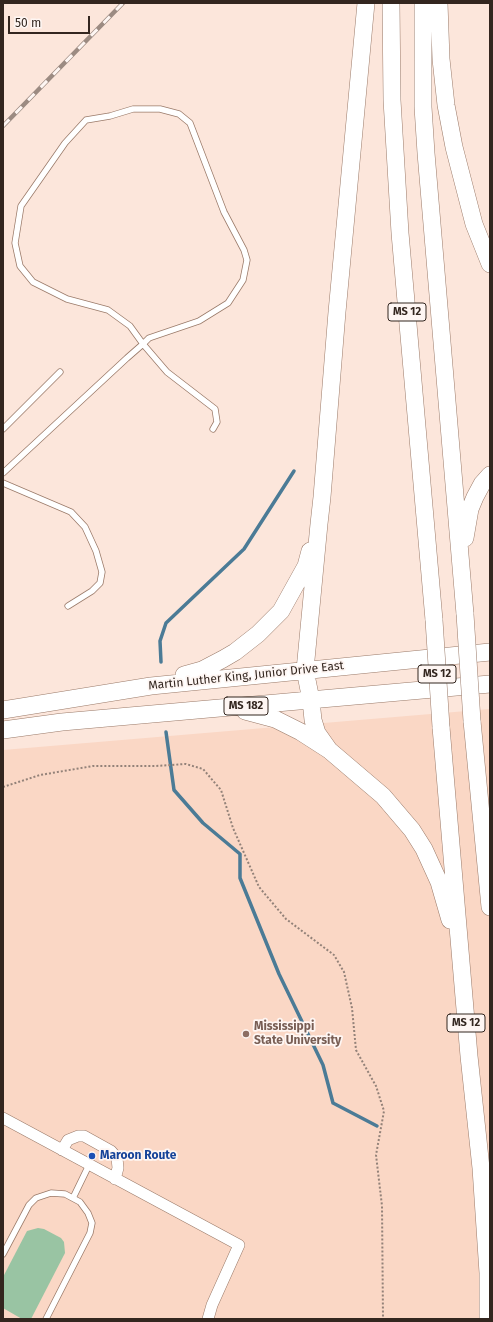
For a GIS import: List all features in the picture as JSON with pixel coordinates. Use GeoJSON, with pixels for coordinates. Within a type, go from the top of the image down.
{"type":"FeatureCollection","features":[{"type":"Feature","properties":{"kind":"main road"},"geometry":{"type":"LineString","coordinates":[[329,750],[317,733],[313,720],[305,670],[366,3]]}},
{"type":"Feature","properties":{"kind":"main road","name":"MS 12"},"geometry":{"type":"LineString","coordinates":[[391,3],[392,100],[400,225],[469,1056],[481,1168],[488,1273],[488,1319]]}},
{"type":"Feature","properties":{"kind":"main road","name":"MS 12"},"geometry":{"type":"LineString","coordinates":[[423,3],[423,107],[426,153],[465,614],[472,721],[490,907]]}},
{"type":"Feature","properties":{"kind":"main road"},"geometry":{"type":"LineString","coordinates":[[439,3],[441,59],[446,104],[453,140],[474,224],[490,264]]}},
{"type":"Feature","properties":{"kind":"main road"},"geometry":{"type":"LineString","coordinates":[[462,578],[467,521],[470,509],[482,484],[490,475]]}},
{"type":"Feature","properties":{"kind":"main road"},"geometry":{"type":"LineString","coordinates":[[151,686],[202,670],[235,652],[258,634],[281,611],[293,590],[306,566],[319,524]]}},
{"type":"Feature","properties":{"kind":"main road","name":"Martin Luther King, Junior Drive East"},"geometry":{"type":"LineString","coordinates":[[3,710],[151,686],[490,652]]}},
{"type":"Feature","properties":{"kind":"main road","name":"MS 182"},"geometry":{"type":"LineString","coordinates":[[3,730],[62,722],[490,684]]}},
{"type":"Feature","properties":{"kind":"main road"},"geometry":{"type":"LineString","coordinates":[[233,708],[275,719],[287,724],[329,750],[372,785],[398,812],[412,830],[432,864],[445,901],[450,922],[469,1056]]}},
{"type":"Feature","properties":{"kind":"street"},"geometry":{"type":"LineString","coordinates":[[3,1118],[239,1245],[212,1305],[208,1319]]}},
{"type":"Feature","properties":{"kind":"street"},"geometry":{"type":"LineString","coordinates":[[62,1150],[68,1140],[78,1136],[84,1136],[111,1151],[117,1158],[118,1168],[115,1179]]}},
{"type":"Feature","properties":{"kind":"lane"},"geometry":{"type":"LineString","coordinates":[[3,473],[143,344],[149,338],[199,321],[228,303],[243,280],[248,260],[224,212],[190,123],[179,114],[160,109],[133,109],[110,116],[86,120],[65,143],[21,206],[15,243],[20,266],[33,282],[67,299],[108,310],[130,326],[143,344],[167,372],[215,410],[217,422],[213,430]]}},
{"type":"Feature","properties":{"kind":"lane"},"geometry":{"type":"LineString","coordinates":[[3,429],[60,372]]}},
{"type":"Feature","properties":{"kind":"lane"},"geometry":{"type":"LineString","coordinates":[[3,483],[71,512],[85,527],[96,550],[102,572],[100,583],[92,591],[68,606]]}},
{"type":"Feature","properties":{"kind":"lane"},"geometry":{"type":"LineString","coordinates":[[72,1198],[89,1164]]}},
{"type":"Feature","properties":{"kind":"lane"},"geometry":{"type":"LineString","coordinates":[[3,1254],[29,1205],[36,1198],[52,1193],[65,1194],[80,1202],[88,1213],[92,1223],[90,1233],[46,1319]]}},
{"type":"Feature","properties":{"kind":"path"},"geometry":{"type":"LineString","coordinates":[[3,788],[40,775],[93,766],[155,766],[186,764],[203,769],[221,790],[233,828],[259,887],[286,919],[334,955],[344,972],[352,1008],[356,1050],[376,1086],[384,1111],[376,1154],[382,1206],[383,1319]]}},
{"type":"Feature","properties":{"kind":"shaded area","name":"Mississippi State University"},"geometry":{"type":"Polygon","coordinates":[[[490,709],[490,1319],[3,1319],[3,750],[490,709]]]}},
{"type":"Feature","properties":{"kind":"green space"},"geometry":{"type":"Polygon","coordinates":[[[38,1228],[44,1229],[61,1238],[64,1242],[65,1253],[31,1319],[22,1319],[3,1308],[3,1277],[27,1231],[38,1228]]]}},
{"type":"Feature","properties":{"kind":"waterway"},"geometry":{"type":"LineString","coordinates":[[161,662],[160,641],[166,623],[244,549],[294,471]]}},
{"type":"Feature","properties":{"kind":"waterway"},"geometry":{"type":"LineString","coordinates":[[166,732],[174,790],[203,823],[240,854],[240,878],[279,974],[323,1065],[333,1103],[377,1126]]}},
{"type":"Feature","properties":{"kind":"railway"},"geometry":{"type":"LineString","coordinates":[[3,126],[123,3]]}},
{"type":"Feature","properties":{"kind":"place","name":"Mississippi State University"},"geometry":{"type":"Point","coordinates":[246,1034]}},
{"type":"Feature","properties":{"kind":"place","name":"Maroon Route"},"geometry":{"type":"Point","coordinates":[92,1156]}}]}
